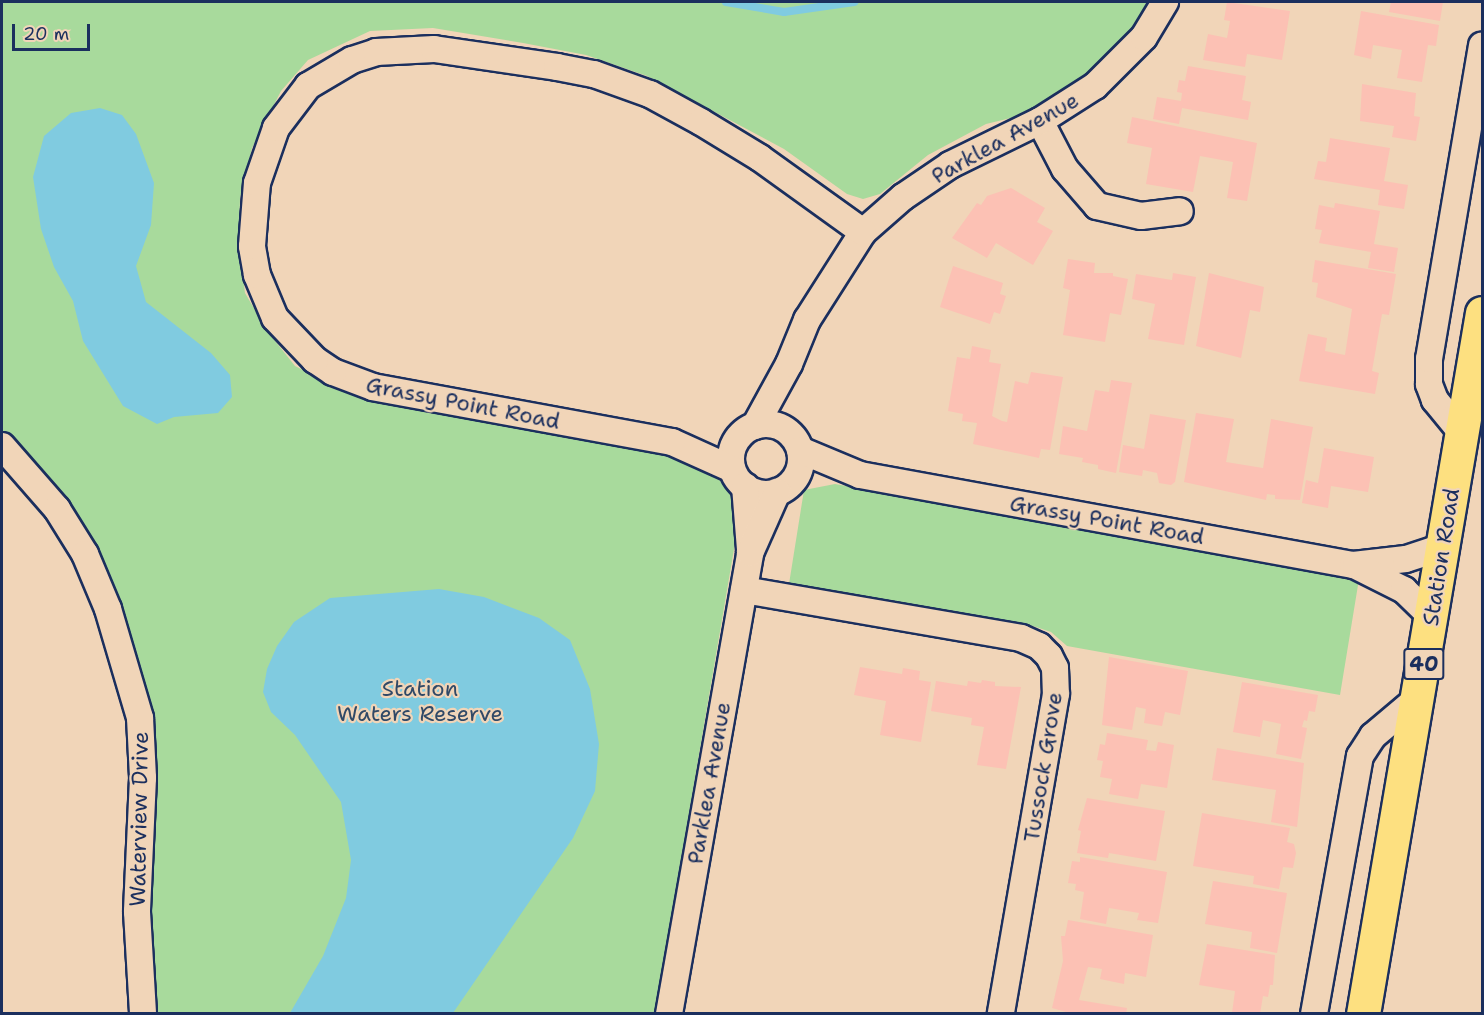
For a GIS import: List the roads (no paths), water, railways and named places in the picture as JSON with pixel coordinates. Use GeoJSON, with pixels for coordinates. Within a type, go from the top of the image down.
{"type":"FeatureCollection","features":[{"type":"Feature","properties":{"kind":"main road","name":"Station Road"},"geometry":{"type":"LineString","coordinates":[[1363,1014],[1482,313]]}},
{"type":"Feature","properties":{"kind":"street","name":"Parklea Avenue"},"geometry":{"type":"LineString","coordinates":[[747,432],[789,364],[829,280],[864,232],[903,197],[950,165],[1040,121],[1095,86],[1126,58],[1165,2]]}},
{"type":"Feature","properties":{"kind":"street"},"geometry":{"type":"LineString","coordinates":[[1462,434],[1435,400],[1429,384],[1429,359],[1482,45]]}},
{"type":"Feature","properties":{"kind":"street","name":"Grassy Point Road"},"geometry":{"type":"LineString","coordinates":[[739,477],[672,442],[373,387],[333,372],[294,342],[263,295],[252,246],[257,183],[264,153],[292,103],[327,72],[352,60],[403,48],[434,49],[594,74],[650,94],[760,158],[864,232]]}},
{"type":"Feature","properties":{"kind":"street"},"geometry":{"type":"LineString","coordinates":[[1040,121],[1065,169],[1097,206],[1141,216],[1180,211]]}},
{"type":"Feature","properties":{"kind":"street","name":"Parklea Avenue"},"geometry":{"type":"LineString","coordinates":[[789,364],[794,440]]}},
{"type":"Feature","properties":{"kind":"street"},"geometry":{"type":"LineString","coordinates":[[772,424],[794,440],[801,465],[786,486],[760,493],[739,477],[732,453],[747,432],[772,424]]}},
{"type":"Feature","properties":{"kind":"street","name":"Grassy Point Road"},"geometry":{"type":"LineString","coordinates":[[672,442],[747,432]]}},
{"type":"Feature","properties":{"kind":"street","name":"Grassy Point Road"},"geometry":{"type":"LineString","coordinates":[[794,440],[860,475],[1353,565],[1404,590],[1432,617]]}},
{"type":"Feature","properties":{"kind":"street","name":"Waterview Drive"},"geometry":{"type":"LineString","coordinates":[[2,446],[57,509],[85,554],[108,609],[140,718],[143,778],[137,912],[142,1014]]}},
{"type":"Feature","properties":{"kind":"street","name":"Grassy Point Road"},"geometry":{"type":"LineString","coordinates":[[786,486],[860,475]]}},
{"type":"Feature","properties":{"kind":"street","name":"Parklea Avenue"},"geometry":{"type":"LineString","coordinates":[[669,1014],[750,553],[739,477]]}},
{"type":"Feature","properties":{"kind":"street","name":"Parklea Avenue"},"geometry":{"type":"LineString","coordinates":[[750,553],[786,486]]}},
{"type":"Feature","properties":{"kind":"street","name":"Grassy Point Road"},"geometry":{"type":"LineString","coordinates":[[1353,565],[1406,559],[1443,547]]}},
{"type":"Feature","properties":{"kind":"street","name":"Tussock Grove"},"geometry":{"type":"LineString","coordinates":[[744,590],[1021,638],[1039,646],[1049,656],[1055,668],[1056,694],[1000,1014]]}},
{"type":"Feature","properties":{"kind":"street"},"geometry":{"type":"LineString","coordinates":[[1314,1014],[1360,756],[1372,736],[1418,698]]}},
{"type":"Feature","properties":{"kind":"water"},"geometry":{"type":"Polygon","coordinates":[[[100,108],[122,115],[136,134],[154,183],[151,225],[136,266],[146,302],[211,353],[230,375],[232,397],[218,413],[174,417],[157,424],[123,406],[83,341],[73,301],[54,267],[41,229],[33,177],[44,136],[71,113],[100,108]]]}},
{"type":"Feature","properties":{"kind":"water"},"geometry":{"type":"Polygon","coordinates":[[[439,589],[484,597],[539,618],[570,640],[590,689],[599,744],[595,791],[573,838],[453,1013],[290,1013],[323,956],[346,898],[351,860],[341,802],[295,735],[271,712],[263,692],[267,669],[277,646],[294,622],[330,598],[439,589]]]}},
{"type":"Feature","properties":{"kind":"waterway"},"geometry":{"type":"LineString","coordinates":[[726,2],[784,12],[854,2]]}},
{"type":"Feature","properties":{"kind":"park label","name":"Station Waters Reserve"},"geometry":{"type":"Point","coordinates":[420,700]}}]}
